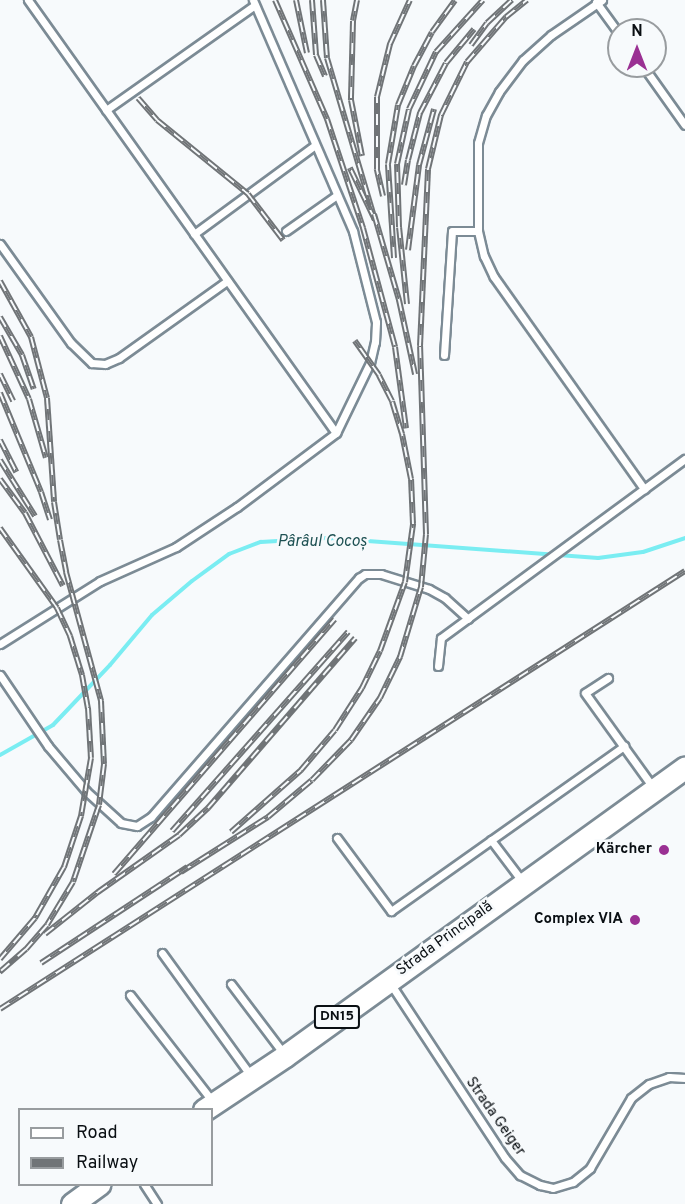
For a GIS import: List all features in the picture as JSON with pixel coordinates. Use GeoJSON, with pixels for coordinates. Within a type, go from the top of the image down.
{"type":"FeatureCollection","features":[{"type":"Feature","properties":{"kind":"main road","name":"Strada Principală"},"geometry":{"type":"LineString","coordinates":[[209,1106],[285,1056],[522,882],[685,767]]}},
{"type":"Feature","properties":{"kind":"main road"},"geometry":{"type":"LineString","coordinates":[[72,1204],[99,1186]]}},
{"type":"Feature","properties":{"kind":"lane"},"geometry":{"type":"LineString","coordinates":[[28,0],[336,433]]}},
{"type":"Feature","properties":{"kind":"lane"},"geometry":{"type":"LineString","coordinates":[[609,18],[598,1],[551,35],[523,60],[499,92],[486,115],[478,143],[478,231],[484,256],[505,293],[644,489]]}},
{"type":"Feature","properties":{"kind":"lane"},"geometry":{"type":"LineString","coordinates":[[0,644],[100,581],[176,547],[237,507],[336,433],[370,363],[375,342],[376,322],[353,231],[254,3],[106,110]]}},
{"type":"Feature","properties":{"kind":"lane"},"geometry":{"type":"LineString","coordinates":[[651,78],[685,124]]}},
{"type":"Feature","properties":{"kind":"lane"},"geometry":{"type":"LineString","coordinates":[[194,234],[315,145]]}},
{"type":"Feature","properties":{"kind":"lane"},"geometry":{"type":"LineString","coordinates":[[286,231],[337,195]]}},
{"type":"Feature","properties":{"kind":"lane"},"geometry":{"type":"LineString","coordinates":[[444,355],[452,231],[478,231]]}},
{"type":"Feature","properties":{"kind":"lane"},"geometry":{"type":"LineString","coordinates":[[0,244],[70,343],[92,363],[105,364],[118,358],[227,281]]}},
{"type":"Feature","properties":{"kind":"lane"},"geometry":{"type":"LineString","coordinates":[[438,666],[441,638],[685,459]]}},
{"type":"Feature","properties":{"kind":"lane"},"geometry":{"type":"LineString","coordinates":[[0,675],[48,746],[99,805],[121,824],[137,826],[151,817],[359,578],[365,574],[381,574],[429,590],[445,598],[468,619]]}},
{"type":"Feature","properties":{"kind":"lane"},"geometry":{"type":"LineString","coordinates":[[608,678],[585,693],[654,788]]}},
{"type":"Feature","properties":{"kind":"lane"},"geometry":{"type":"LineString","coordinates":[[337,838],[391,911],[624,746]]}},
{"type":"Feature","properties":{"kind":"lane"},"geometry":{"type":"LineString","coordinates":[[491,840],[522,882]]}},
{"type":"Feature","properties":{"kind":"lane"},"geometry":{"type":"LineString","coordinates":[[162,953],[252,1078]]}},
{"type":"Feature","properties":{"kind":"lane","name":"Strada Geiger"},"geometry":{"type":"LineString","coordinates":[[388,981],[505,1158],[520,1175],[540,1185],[553,1188],[573,1182],[590,1168],[632,1098],[659,1080],[669,1077],[685,1078]]}},
{"type":"Feature","properties":{"kind":"lane"},"geometry":{"type":"LineString","coordinates":[[231,984],[285,1056]]}},
{"type":"Feature","properties":{"kind":"lane"},"geometry":{"type":"LineString","coordinates":[[130,995],[209,1106]]}},
{"type":"Feature","properties":{"kind":"lane"},"geometry":{"type":"LineString","coordinates":[[145,1186],[157,1204]]}},
{"type":"Feature","properties":{"kind":"waterway","name":"Pârâul Cocoș"},"geometry":{"type":"LineString","coordinates":[[0,755],[53,725],[110,665],[152,615],[192,581],[229,554],[261,542],[327,538],[598,558],[643,552],[685,538]]}},
{"type":"Feature","properties":{"kind":"railway"},"geometry":{"type":"LineString","coordinates":[[275,0],[327,119],[363,228],[395,347],[406,428]]}},
{"type":"Feature","properties":{"kind":"railway"},"geometry":{"type":"LineString","coordinates":[[296,0],[307,53]]}},
{"type":"Feature","properties":{"kind":"railway"},"geometry":{"type":"LineString","coordinates":[[312,0],[316,55],[325,76]]}},
{"type":"Feature","properties":{"kind":"railway"},"geometry":{"type":"LineString","coordinates":[[323,0],[327,58],[375,220],[350,168]]}},
{"type":"Feature","properties":{"kind":"railway"},"geometry":{"type":"LineString","coordinates":[[357,0],[353,21],[351,100],[362,156]]}},
{"type":"Feature","properties":{"kind":"railway"},"geometry":{"type":"LineString","coordinates":[[383,196],[377,169],[377,97],[390,44],[410,0]]}},
{"type":"Feature","properties":{"kind":"railway"},"geometry":{"type":"LineString","coordinates":[[394,258],[388,164],[398,105],[414,66],[432,32],[455,0]]}},
{"type":"Feature","properties":{"kind":"railway"},"geometry":{"type":"LineString","coordinates":[[407,304],[399,227],[397,164],[409,109],[436,52],[483,0]]}},
{"type":"Feature","properties":{"kind":"railway"},"geometry":{"type":"LineString","coordinates":[[471,45],[487,23],[512,0]]}},
{"type":"Feature","properties":{"kind":"railway"},"geometry":{"type":"LineString","coordinates":[[181,872],[268,817],[312,780],[351,740],[380,698],[400,657],[421,587],[426,534],[420,346],[428,169],[441,115],[467,62],[506,17],[527,0]]}},
{"type":"Feature","properties":{"kind":"railway"},"geometry":{"type":"LineString","coordinates":[[404,185],[420,113],[446,63],[474,29]]}},
{"type":"Feature","properties":{"kind":"railway"},"geometry":{"type":"LineString","coordinates":[[138,98],[157,120],[248,194],[283,240]]}},
{"type":"Feature","properties":{"kind":"railway"},"geometry":{"type":"LineString","coordinates":[[408,250],[419,165],[434,109]]}},
{"type":"Feature","properties":{"kind":"railway"},"geometry":{"type":"LineString","coordinates":[[374,214],[399,300],[415,374]]}},
{"type":"Feature","properties":{"kind":"railway"},"geometry":{"type":"LineString","coordinates":[[0,281],[31,337],[47,398],[54,502],[66,572],[101,701],[104,764],[99,805],[73,882],[47,925],[26,949],[0,972]]}},
{"type":"Feature","properties":{"kind":"railway"},"geometry":{"type":"LineString","coordinates":[[0,317],[22,355],[34,389]]}},
{"type":"Feature","properties":{"kind":"railway"},"geometry":{"type":"LineString","coordinates":[[0,336],[29,399],[46,458]]}},
{"type":"Feature","properties":{"kind":"railway"},"geometry":{"type":"LineString","coordinates":[[231,832],[301,770],[335,730],[362,688],[380,651],[405,582],[413,524],[411,479],[402,434],[392,401],[379,375],[355,341]]}},
{"type":"Feature","properties":{"kind":"railway"},"geometry":{"type":"LineString","coordinates":[[0,374],[13,401]]}},
{"type":"Feature","properties":{"kind":"railway"},"geometry":{"type":"LineString","coordinates":[[0,393],[41,492],[50,520]]}},
{"type":"Feature","properties":{"kind":"railway"},"geometry":{"type":"LineString","coordinates":[[0,440],[16,472]]}},
{"type":"Feature","properties":{"kind":"railway"},"geometry":{"type":"LineString","coordinates":[[0,460],[35,516]]}},
{"type":"Feature","properties":{"kind":"railway"},"geometry":{"type":"LineString","coordinates":[[0,479],[25,513],[63,586]]}},
{"type":"Feature","properties":{"kind":"railway"},"geometry":{"type":"LineString","coordinates":[[0,528],[57,608],[70,636],[82,675],[88,708],[91,758],[81,816],[64,867],[35,918],[0,959]]}},
{"type":"Feature","properties":{"kind":"railway"},"geometry":{"type":"LineString","coordinates":[[0,1009],[685,571]]}},
{"type":"Feature","properties":{"kind":"railway"},"geometry":{"type":"LineString","coordinates":[[114,874],[335,619]]}},
{"type":"Feature","properties":{"kind":"railway"},"geometry":{"type":"LineString","coordinates":[[172,831],[348,632]]}},
{"type":"Feature","properties":{"kind":"railway"},"geometry":{"type":"LineString","coordinates":[[45,934],[98,892],[179,835],[208,808],[355,638]]}},
{"type":"Feature","properties":{"kind":"railway"},"geometry":{"type":"LineString","coordinates":[[41,963],[187,867]]}},
{"type":"Feature","properties":{"kind":"place","name":"Kärcher"},"geometry":{"type":"Point","coordinates":[664,850]}},
{"type":"Feature","properties":{"kind":"place","name":"Complex VIA"},"geometry":{"type":"Point","coordinates":[635,920]}}]}
